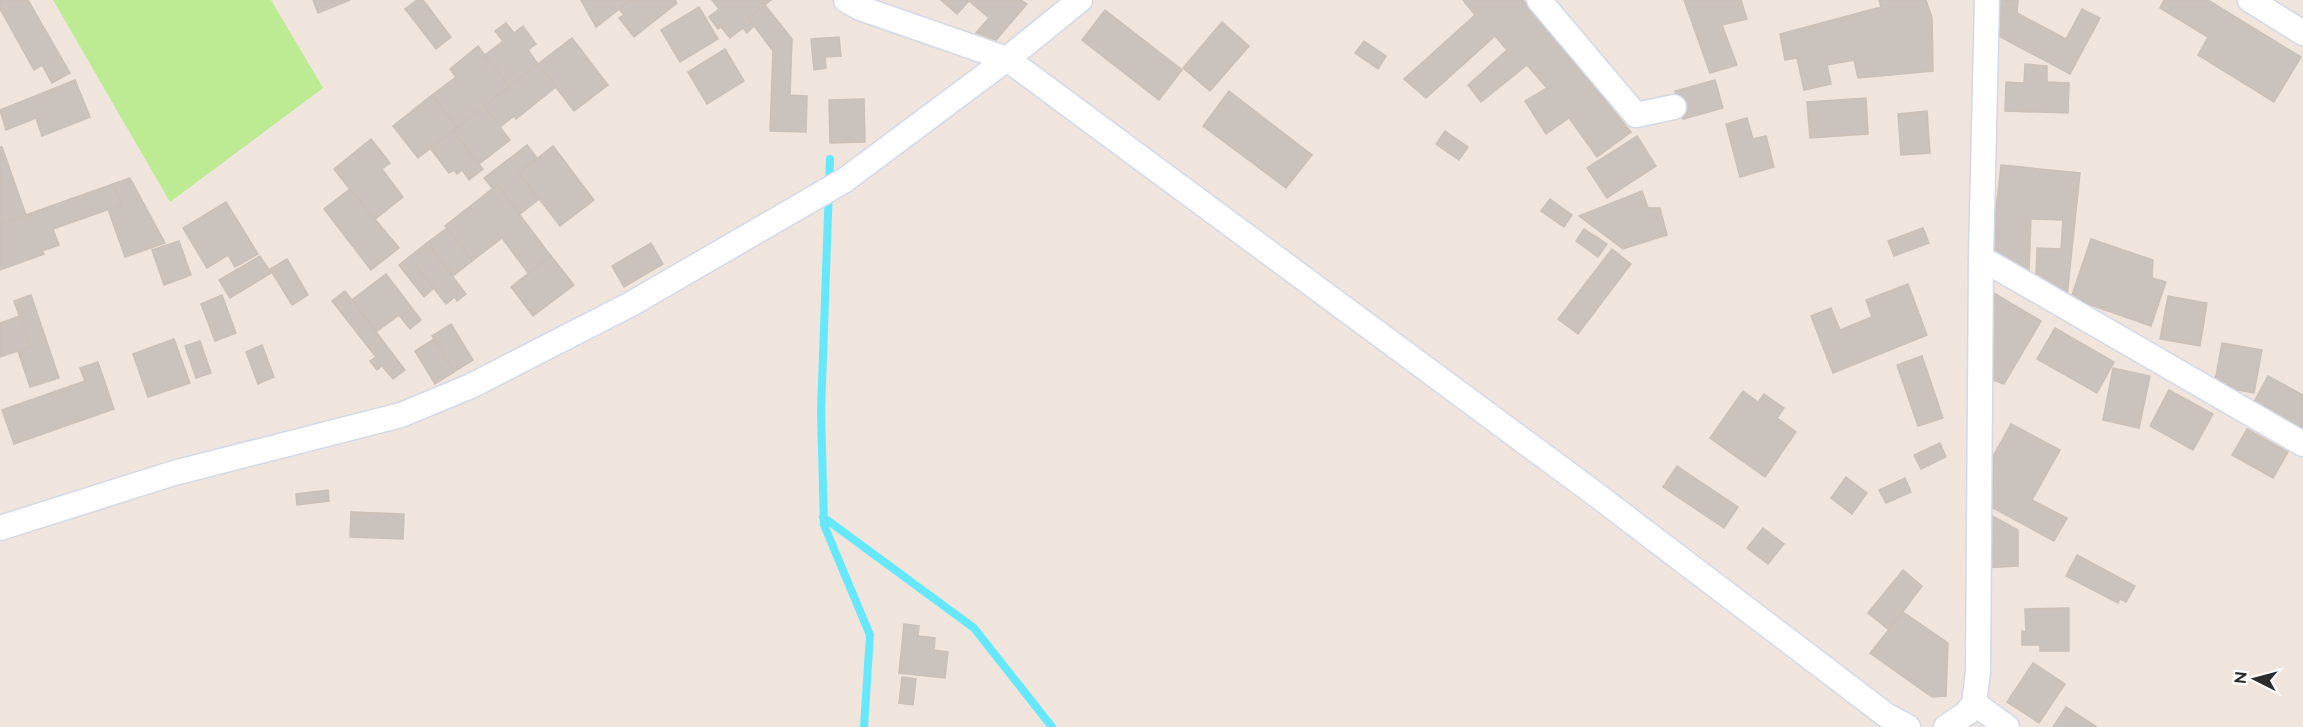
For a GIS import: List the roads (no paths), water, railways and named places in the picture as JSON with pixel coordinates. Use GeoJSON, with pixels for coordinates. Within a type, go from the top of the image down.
{"type":"FeatureCollection","features":[{"type":"Feature","properties":{"kind":"street"},"geometry":{"type":"LineString","coordinates":[[846,0],[860,8],[1007,58],[1585,486],[1886,715],[1908,727]]}},
{"type":"Feature","properties":{"kind":"street"},"geometry":{"type":"LineString","coordinates":[[0,528],[174,473],[401,415],[471,386],[631,304],[845,180],[1080,0]]}},
{"type":"Feature","properties":{"kind":"street"},"geometry":{"type":"LineString","coordinates":[[1539,0],[1636,115],[1674,106]]}},
{"type":"Feature","properties":{"kind":"street"},"geometry":{"type":"LineString","coordinates":[[1946,727],[1967,713],[1974,703],[1978,672],[1981,258],[1987,0]]}},
{"type":"Feature","properties":{"kind":"street"},"geometry":{"type":"LineString","coordinates":[[2250,0],[2303,33]]}},
{"type":"Feature","properties":{"kind":"street"},"geometry":{"type":"LineString","coordinates":[[1981,258],[2303,444]]}},
{"type":"Feature","properties":{"kind":"street"},"geometry":{"type":"LineString","coordinates":[[1974,703],[2007,727]]}},
{"type":"Feature","properties":{"kind":"waterway"},"geometry":{"type":"LineString","coordinates":[[830,159],[821,412],[824,525],[870,635],[864,727]]}},
{"type":"Feature","properties":{"kind":"waterway"},"geometry":{"type":"LineString","coordinates":[[823,517],[974,628],[1052,727]]}}]}
